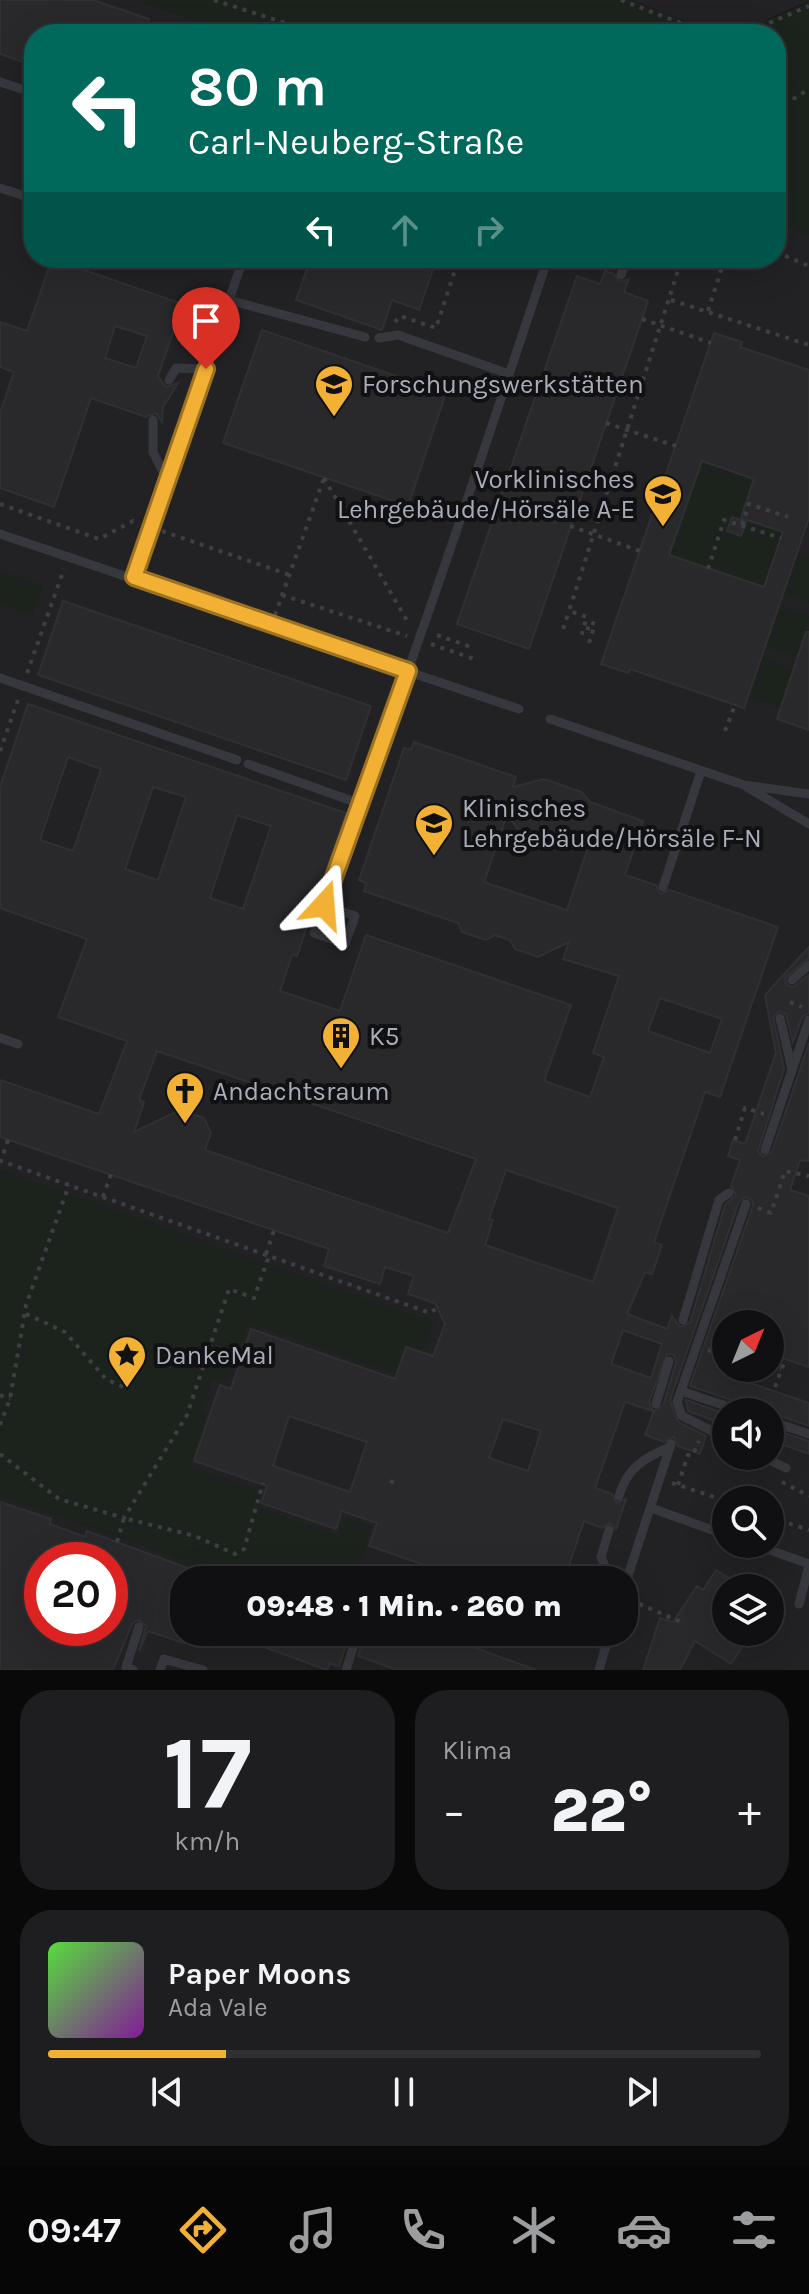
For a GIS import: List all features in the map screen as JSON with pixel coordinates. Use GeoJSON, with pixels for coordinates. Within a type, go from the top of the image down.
{"type":"FeatureCollection","features":[{"type":"Feature","properties":{"kind":"lane"},"geometry":{"type":"LineString","coordinates":[[0,82],[24,90]]}},
{"type":"Feature","properties":{"kind":"lane"},"geometry":{"type":"LineString","coordinates":[[0,188],[24,196]]}},
{"type":"Feature","properties":{"kind":"lane"},"geometry":{"type":"LineString","coordinates":[[134,577],[240,268]]}},
{"type":"Feature","properties":{"kind":"lane"},"geometry":{"type":"LineString","coordinates":[[324,905],[355,916],[345,944],[314,933],[358,803],[419,640],[545,268]]}},
{"type":"Feature","properties":{"kind":"lane"},"geometry":{"type":"LineString","coordinates":[[621,275],[623,268]]}},
{"type":"Feature","properties":{"kind":"lane"},"geometry":{"type":"LineString","coordinates":[[229,300],[365,337]]}},
{"type":"Feature","properties":{"kind":"lane"},"geometry":{"type":"LineString","coordinates":[[379,338],[398,335],[509,374]]}},
{"type":"Feature","properties":{"kind":"lane"},"geometry":{"type":"LineString","coordinates":[[169,380],[176,368],[206,369]]}},
{"type":"Feature","properties":{"kind":"lane"},"geometry":{"type":"LineString","coordinates":[[153,420],[153,452],[168,482]]}},
{"type":"Feature","properties":{"kind":"lane"},"geometry":{"type":"LineString","coordinates":[[0,534],[519,709]]}},
{"type":"Feature","properties":{"kind":"lane"},"geometry":{"type":"LineString","coordinates":[[0,678],[237,760]]}},
{"type":"Feature","properties":{"kind":"lane"},"geometry":{"type":"LineString","coordinates":[[550,719],[744,785],[809,794]]}},
{"type":"Feature","properties":{"kind":"lane"},"geometry":{"type":"LineString","coordinates":[[248,764],[358,803]]}},
{"type":"Feature","properties":{"kind":"lane"},"geometry":{"type":"LineString","coordinates":[[663,887],[701,771]]}},
{"type":"Feature","properties":{"kind":"lane"},"geometry":{"type":"LineString","coordinates":[[744,785],[809,824]]}},
{"type":"Feature","properties":{"kind":"lane"},"geometry":{"type":"LineString","coordinates":[[792,980],[809,965]]}},
{"type":"Feature","properties":{"kind":"lane"},"geometry":{"type":"LineString","coordinates":[[780,1018],[792,1069]]}},
{"type":"Feature","properties":{"kind":"lane"},"geometry":{"type":"LineString","coordinates":[[765,1150],[809,1020]]}},
{"type":"Feature","properties":{"kind":"lane"},"geometry":{"type":"LineString","coordinates":[[0,1038],[18,1044]]}},
{"type":"Feature","properties":{"kind":"lane"},"geometry":{"type":"LineString","coordinates":[[683,1320],[719,1200],[729,1193]]}},
{"type":"Feature","properties":{"kind":"lane"},"geometry":{"type":"LineString","coordinates":[[712,1431],[682,1416],[677,1402],[746,1204]]}},
{"type":"Feature","properties":{"kind":"lane"},"geometry":{"type":"LineString","coordinates":[[656,1404],[669,1361]]}},
{"type":"Feature","properties":{"kind":"lane"},"geometry":{"type":"LineString","coordinates":[[681,1391],[712,1401]]}},
{"type":"Feature","properties":{"kind":"lane"},"geometry":{"type":"LineString","coordinates":[[784,1426],[809,1434]]}},
{"type":"Feature","properties":{"kind":"lane"},"geometry":{"type":"LineString","coordinates":[[619,1496],[624,1479],[642,1459],[671,1445],[631,1566]]}},
{"type":"Feature","properties":{"kind":"lane"},"geometry":{"type":"LineString","coordinates":[[651,1508],[712,1530]]}},
{"type":"Feature","properties":{"kind":"lane"},"geometry":{"type":"LineString","coordinates":[[605,1566],[601,1557],[609,1530]]}},
{"type":"Feature","properties":{"kind":"lane"},"geometry":{"type":"LineString","coordinates":[[784,1556],[809,1565],[799,1604]]}},
{"type":"Feature","properties":{"kind":"lane"},"geometry":{"type":"LineString","coordinates":[[133,1670],[126,1667],[139,1627]]}},
{"type":"Feature","properties":{"kind":"lane"},"geometry":{"type":"LineString","coordinates":[[346,1670],[354,1646]]}},
{"type":"Feature","properties":{"kind":"lane"},"geometry":{"type":"LineString","coordinates":[[599,1670],[606,1646]]}},
{"type":"Feature","properties":{"kind":"lane"},"geometry":{"type":"LineString","coordinates":[[160,1670],[164,1659],[203,1670]]}},
{"type":"Feature","properties":{"kind":"path"},"geometry":{"type":"LineString","coordinates":[[214,0],[288,24]]}},
{"type":"Feature","properties":{"kind":"path"},"geometry":{"type":"LineString","coordinates":[[621,0],[683,24]]}},
{"type":"Feature","properties":{"kind":"path"},"geometry":{"type":"LineString","coordinates":[[767,24],[809,6]]}},
{"type":"Feature","properties":{"kind":"path"},"geometry":{"type":"LineString","coordinates":[[786,104],[809,89]]}},
{"type":"Feature","properties":{"kind":"path"},"geometry":{"type":"LineString","coordinates":[[786,256],[809,266]]}},
{"type":"Feature","properties":{"kind":"path"},"geometry":{"type":"LineString","coordinates":[[379,338],[400,316],[436,328],[456,268]]}},
{"type":"Feature","properties":{"kind":"path"},"geometry":{"type":"LineString","coordinates":[[563,629],[679,268]]}},
{"type":"Feature","properties":{"kind":"path"},"geometry":{"type":"LineString","coordinates":[[708,311],[722,268]]}},
{"type":"Feature","properties":{"kind":"path"},"geometry":{"type":"LineString","coordinates":[[670,300],[809,345]]}},
{"type":"Feature","properties":{"kind":"path"},"geometry":{"type":"LineString","coordinates":[[642,319],[711,343]]}},
{"type":"Feature","properties":{"kind":"path"},"geometry":{"type":"LineString","coordinates":[[606,423],[676,446]]}},
{"type":"Feature","properties":{"kind":"path"},"geometry":{"type":"LineString","coordinates":[[271,624],[324,478],[419,640]]}},
{"type":"Feature","properties":{"kind":"path"},"geometry":{"type":"LineString","coordinates":[[742,525],[749,504],[788,517]]}},
{"type":"Feature","properties":{"kind":"path"},"geometry":{"type":"LineString","coordinates":[[708,569],[724,520],[781,538]]}},
{"type":"Feature","properties":{"kind":"path"},"geometry":{"type":"LineString","coordinates":[[570,526],[640,551]]}},
{"type":"Feature","properties":{"kind":"path"},"geometry":{"type":"LineString","coordinates":[[0,751],[64,568],[89,536]]}},
{"type":"Feature","properties":{"kind":"path"},"geometry":{"type":"LineString","coordinates":[[282,595],[474,659]]}},
{"type":"Feature","properties":{"kind":"path"},"geometry":{"type":"LineString","coordinates":[[569,611],[587,617],[582,633],[586,634],[590,622],[595,624],[589,643]]}},
{"type":"Feature","properties":{"kind":"path"},"geometry":{"type":"LineString","coordinates":[[433,645],[437,634],[474,648]]}},
{"type":"Feature","properties":{"kind":"path"},"geometry":{"type":"LineString","coordinates":[[725,731],[735,705]]}},
{"type":"Feature","properties":{"kind":"path"},"geometry":{"type":"LineString","coordinates":[[790,1002],[809,1010]]}},
{"type":"Feature","properties":{"kind":"path"},"geometry":{"type":"LineString","coordinates":[[735,1140],[745,1108]]}},
{"type":"Feature","properties":{"kind":"path"},"geometry":{"type":"LineString","coordinates":[[8,1140],[1,1161],[430,1313],[437,1308]]}},
{"type":"Feature","properties":{"kind":"path"},"geometry":{"type":"LineString","coordinates":[[746,1204],[771,1213],[785,1171],[809,1176]]}},
{"type":"Feature","properties":{"kind":"path"},"geometry":{"type":"LineString","coordinates":[[103,1197],[111,1174]]}},
{"type":"Feature","properties":{"kind":"path"},"geometry":{"type":"LineString","coordinates":[[0,1425],[10,1399],[25,1313],[69,1185]]}},
{"type":"Feature","properties":{"kind":"path"},"geometry":{"type":"LineString","coordinates":[[117,1542],[124,1518],[187,1415],[229,1289],[254,1298],[274,1230]]}},
{"type":"Feature","properties":{"kind":"path"},"geometry":{"type":"LineString","coordinates":[[25,1313],[65,1332],[106,1379],[127,1389]]}},
{"type":"Feature","properties":{"kind":"path"},"geometry":{"type":"LineString","coordinates":[[775,1387],[777,1382]]}},
{"type":"Feature","properties":{"kind":"path"},"geometry":{"type":"LineString","coordinates":[[0,1395],[10,1399]]}},
{"type":"Feature","properties":{"kind":"path"},"geometry":{"type":"LineString","coordinates":[[678,1485],[688,1455],[692,1456],[699,1441]]}},
{"type":"Feature","properties":{"kind":"path"},"geometry":{"type":"LineString","coordinates":[[0,1454],[59,1499],[195,1536],[235,1554],[244,1549],[263,1483]]}},
{"type":"Feature","properties":{"kind":"path"},"geometry":{"type":"LineString","coordinates":[[660,1479],[712,1496]]}},
{"type":"Feature","properties":{"kind":"path"},"geometry":{"type":"LineString","coordinates":[[782,1482],[809,1496]]}},
{"type":"Feature","properties":{"kind":"path"},"geometry":{"type":"LineString","coordinates":[[784,1522],[809,1530]]}},
{"type":"Feature","properties":{"kind":"path"},"geometry":{"type":"LineString","coordinates":[[638,1603],[681,1622]]}},
{"type":"Feature","properties":{"kind":"shaded area"},"geometry":{"type":"Polygon","coordinates":[[[0,0],[138,0],[207,24],[24,24],[24,268],[786,268],[786,226],[809,234],[809,1670],[0,1670],[0,0]]]}},
{"type":"Feature","properties":{"kind":"shaded area"},"geometry":{"type":"Polygon","coordinates":[[[138,0],[632,0],[702,24],[207,24],[138,0]]]}},
{"type":"Feature","properties":{"kind":"shaded area"},"geometry":{"type":"Polygon","coordinates":[[[632,0],[809,0],[756,24],[692,24],[632,0]]]}},
{"type":"Feature","properties":{"kind":"shaded area"},"geometry":{"type":"Polygon","coordinates":[[[809,1],[809,234],[786,226],[786,24],[750,24],[809,1]]]}},
{"type":"Feature","properties":{"kind":"shaded area"},"geometry":{"type":"Polygon","coordinates":[[[702,461],[796,494],[764,587],[669,555],[702,461]]]}},
{"type":"Feature","properties":{"kind":"shaded area"},"geometry":{"type":"Polygon","coordinates":[[[797,553],[809,558],[809,602],[783,593],[797,553]]]}},
{"type":"Feature","properties":{"kind":"shaded area"},"geometry":{"type":"Polygon","coordinates":[[[0,571],[43,585],[32,615],[0,604],[0,571]]]}},
{"type":"Feature","properties":{"kind":"shaded area"},"geometry":{"type":"Polygon","coordinates":[[[779,605],[809,616],[798,657],[765,645],[779,605]]]}},
{"type":"Feature","properties":{"kind":"shaded area"},"geometry":{"type":"Polygon","coordinates":[[[761,657],[794,669],[780,708],[747,697],[761,657]]]}},
{"type":"Feature","properties":{"kind":"shaded area"},"geometry":{"type":"Polygon","coordinates":[[[0,1169],[434,1322],[424,1350],[407,1345],[396,1375],[248,1323],[227,1383],[213,1379],[201,1411],[207,1414],[189,1466],[263,1492],[258,1507],[338,1535],[346,1517],[372,1526],[359,1566],[199,1566],[0,1496],[0,1169]]]}},
{"type":"Feature","properties":{"kind":"building"},"geometry":{"type":"Polygon","coordinates":[[[0,0],[93,0],[149,19],[147,24],[24,24],[24,62],[0,54],[0,0]]]}},
{"type":"Feature","properties":{"kind":"building"},"geometry":{"type":"Polygon","coordinates":[[[49,268],[78,268],[183,304],[158,376],[166,387],[178,383],[163,407],[162,422],[156,413],[146,417],[91,398],[54,507],[0,488],[0,413],[14,372],[0,367],[0,322],[27,331],[49,268]],[[115,326],[105,358],[136,368],[147,336],[115,326]]]}},
{"type":"Feature","properties":{"kind":"building"},"geometry":{"type":"Polygon","coordinates":[[[307,268],[434,268],[419,310],[392,300],[382,330],[296,300],[307,268]]]}},
{"type":"Feature","properties":{"kind":"building"},"geometry":{"type":"Polygon","coordinates":[[[605,271],[614,274],[619,282],[629,279],[624,292],[648,301],[529,649],[457,624],[577,276],[600,284],[605,271]]]}},
{"type":"Feature","properties":{"kind":"building","name":"Forschungswerkstätten"},"geometry":{"type":"Polygon","coordinates":[[[262,330],[446,393],[408,506],[223,443],[262,330]]]}},
{"type":"Feature","properties":{"kind":"building","name":"Vorklinisches Lehrgebäude/Hörsäle A-E"},"geometry":{"type":"Polygon","coordinates":[[[714,333],[742,342],[740,347],[809,370],[809,518],[744,708],[630,669],[628,673],[601,664],[714,333]],[[702,461],[669,555],[764,587],[783,532],[741,518],[754,479],[702,461]]]}},
{"type":"Feature","properties":{"kind":"building"},"geometry":{"type":"Polygon","coordinates":[[[732,517],[746,522],[741,536],[727,531],[732,517]]]}},
{"type":"Feature","properties":{"kind":"building"},"geometry":{"type":"Polygon","coordinates":[[[63,601],[371,706],[346,780],[38,675],[63,601]]]}},
{"type":"Feature","properties":{"kind":"building"},"geometry":{"type":"Polygon","coordinates":[[[806,632],[809,632],[809,730],[777,719],[806,632]]]}},
{"type":"Feature","properties":{"kind":"building"},"geometry":{"type":"Polygon","coordinates":[[[28,704],[346,813],[297,956],[292,955],[280,991],[340,1011],[366,935],[571,1005],[544,1081],[590,1097],[604,1057],[593,1053],[619,976],[563,959],[569,942],[538,957],[515,949],[510,940],[495,935],[486,940],[462,932],[458,923],[364,891],[366,883],[359,880],[404,748],[411,750],[414,742],[516,777],[513,787],[544,779],[582,792],[590,802],[643,821],[625,875],[656,885],[660,894],[670,890],[778,927],[720,1097],[705,1092],[654,1242],[662,1245],[652,1274],[645,1272],[627,1314],[667,1329],[672,1316],[680,1327],[690,1323],[725,1205],[736,1195],[731,1186],[740,1160],[728,1156],[733,1140],[745,1144],[776,1053],[765,995],[809,947],[809,958],[785,978],[787,985],[793,987],[809,975],[809,1013],[802,1017],[793,1042],[786,1014],[779,1011],[773,1017],[784,1069],[758,1151],[763,1157],[772,1152],[809,1043],[809,1161],[800,1160],[790,1190],[809,1196],[809,1367],[784,1359],[784,1310],[717,1310],[753,1206],[752,1200],[745,1197],[739,1202],[670,1400],[678,1422],[706,1436],[700,1454],[678,1446],[674,1437],[664,1442],[645,1435],[654,1411],[663,1406],[676,1363],[674,1355],[667,1354],[649,1402],[653,1411],[625,1402],[595,1488],[612,1494],[617,1503],[626,1499],[616,1529],[610,1523],[602,1528],[584,1521],[569,1566],[428,1566],[369,1546],[377,1523],[342,1511],[336,1529],[261,1503],[267,1486],[194,1461],[220,1385],[231,1389],[251,1329],[395,1379],[406,1347],[433,1356],[445,1324],[435,1303],[408,1294],[414,1276],[385,1267],[380,1284],[324,1266],[329,1249],[0,1137],[0,1080],[99,1114],[127,1041],[58,1017],[87,939],[0,908],[0,787],[28,704]],[[68,757],[40,840],[73,851],[101,769],[68,757]],[[153,787],[125,869],[158,880],[186,797],[153,787]],[[237,815],[210,898],[243,909],[271,826],[237,815]],[[507,815],[484,882],[567,910],[590,841],[562,850],[524,837],[507,815]],[[660,998],[648,1031],[710,1053],[722,1019],[660,998]],[[157,1051],[139,1100],[144,1102],[134,1132],[180,1110],[204,1118],[211,1133],[205,1150],[448,1233],[476,1159],[157,1051]],[[506,1170],[489,1219],[493,1220],[485,1245],[593,1282],[618,1208],[506,1170]],[[623,1330],[611,1364],[651,1378],[662,1344],[623,1330]],[[289,1416],[273,1466],[350,1492],[367,1442],[289,1416]],[[503,1419],[489,1458],[528,1471],[541,1431],[503,1419]]]}},
{"type":"Feature","properties":{"kind":"building"},"geometry":{"type":"Polygon","coordinates":[[[712,1323],[712,1382],[748,1382],[809,1403],[809,1426],[784,1417],[784,1398],[725,1398],[690,1386],[712,1323]]]}},
{"type":"Feature","properties":{"kind":"building"},"geometry":{"type":"Polygon","coordinates":[[[686,1400],[712,1409],[712,1420],[688,1411],[686,1400]]]}},
{"type":"Feature","properties":{"kind":"building"},"geometry":{"type":"Polygon","coordinates":[[[784,1433],[809,1441],[809,1454],[784,1445],[784,1433]]]}},
{"type":"Feature","properties":{"kind":"building"},"geometry":{"type":"Polygon","coordinates":[[[0,1502],[51,1519],[50,1524],[85,1537],[87,1531],[117,1542],[24,1542],[24,1646],[123,1646],[113,1670],[0,1670],[0,1502]]]}},
{"type":"Feature","properties":{"kind":"building"},"geometry":{"type":"Polygon","coordinates":[[[128,1546],[182,1566],[170,1566],[170,1638],[148,1631],[139,1651],[146,1626],[138,1620],[132,1624],[128,1634],[128,1546]]]}},
{"type":"Feature","properties":{"kind":"building"},"geometry":{"type":"Polygon","coordinates":[[[712,1576],[712,1646],[743,1646],[731,1664],[695,1641],[680,1670],[643,1670],[660,1618],[673,1622],[697,1586],[703,1590],[712,1576]]]}},
{"type":"Feature","properties":{"kind":"building"},"geometry":{"type":"Polygon","coordinates":[[[261,1646],[346,1646],[339,1667],[330,1663],[327,1670],[261,1646]]]}},
{"type":"Feature","properties":{"kind":"building"},"geometry":{"type":"Polygon","coordinates":[[[361,1646],[470,1646],[536,1670],[397,1670],[358,1656],[361,1646]]]}},
{"type":"Feature","properties":{"kind":"place","name":"Forschungswerkstätten"},"geometry":{"type":"Point","coordinates":[334,418]}},
{"type":"Feature","properties":{"kind":"place","name":"Vorklinisches Lehrgebäude/Hörsäle A-E"},"geometry":{"type":"Point","coordinates":[663,528]}},
{"type":"Feature","properties":{"kind":"place","name":"Klinisches Lehrgebäude/Hörsäle F-N"},"geometry":{"type":"Point","coordinates":[434,857]}},
{"type":"Feature","properties":{"kind":"place","name":"K5"},"geometry":{"type":"Point","coordinates":[341,1070]}},
{"type":"Feature","properties":{"kind":"place","name":"Andachtsraum"},"geometry":{"type":"Point","coordinates":[185,1125]}},
{"type":"Feature","properties":{"kind":"place","name":"DankeMal"},"geometry":{"type":"Point","coordinates":[127,1389]}},
{"type":"Feature","properties":{"kind":"route"},"geometry":{"type":"LineString","coordinates":[[206,369],[134,577],[408,671],[358,803],[324,905]]}}]}
